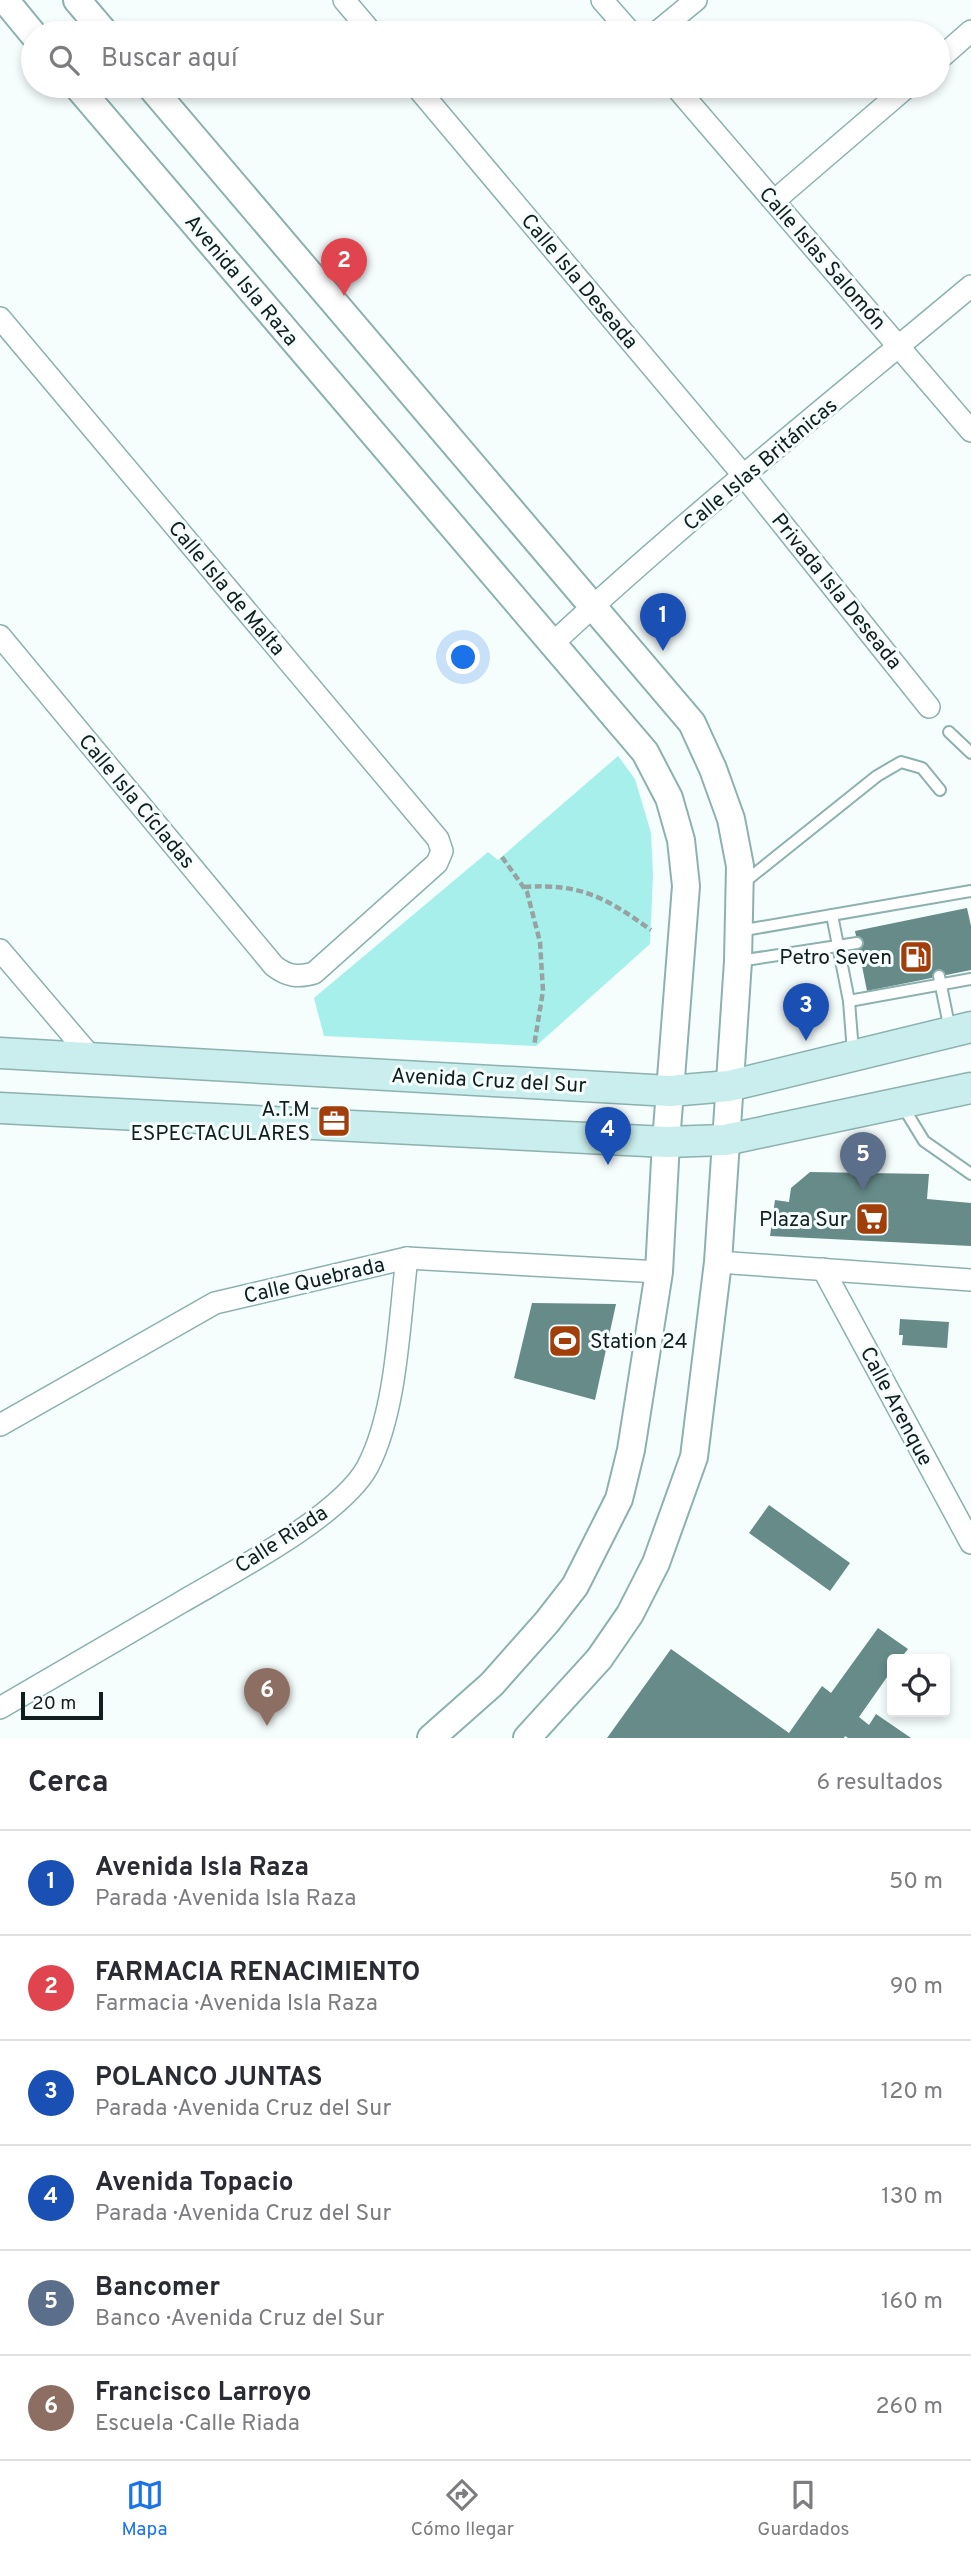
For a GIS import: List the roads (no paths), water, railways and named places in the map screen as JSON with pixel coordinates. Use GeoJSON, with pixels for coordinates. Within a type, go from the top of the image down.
{"type":"FeatureCollection","features":[{"type":"Feature","properties":{"kind":"main road","name":"Avenida Cruz del Sur"},"geometry":{"type":"LineString","coordinates":[[0,1053],[670,1091],[729,1086],[960,1029]]}},
{"type":"Feature","properties":{"kind":"main road"},"geometry":{"type":"LineString","coordinates":[[0,1108],[666,1142],[725,1140],[971,1088]]}},
{"type":"Feature","properties":{"kind":"street"},"geometry":{"type":"LineString","coordinates":[[5,0],[22,21]]}},
{"type":"Feature","properties":{"kind":"street"},"geometry":{"type":"LineString","coordinates":[[77,0],[95,21]]}},
{"type":"Feature","properties":{"kind":"street"},"geometry":{"type":"LineString","coordinates":[[344,0],[362,21]]}},
{"type":"Feature","properties":{"kind":"street"},"geometry":{"type":"LineString","coordinates":[[602,0],[620,21]]}},
{"type":"Feature","properties":{"kind":"street"},"geometry":{"type":"LineString","coordinates":[[671,21],[696,0]]}},
{"type":"Feature","properties":{"kind":"street"},"geometry":{"type":"LineString","coordinates":[[950,50],[971,32]]}},
{"type":"Feature","properties":{"kind":"street","name":"Avenida Isla Raza"},"geometry":{"type":"LineString","coordinates":[[88,98],[551,645],[645,752],[669,798],[681,840],[687,886],[666,1142],[659,1272],[631,1450],[619,1499],[575,1586],[547,1622],[492,1684],[431,1738]]}},
{"type":"Feature","properties":{"kind":"street"},"geometry":{"type":"LineString","coordinates":[[160,98],[692,723],[713,769],[731,819],[740,866],[738,961],[718,1262],[694,1457],[656,1563],[630,1614],[599,1659],[527,1738]]}},
{"type":"Feature","properties":{"kind":"street","name":"Calle Isla Deseada"},"geometry":{"type":"LineString","coordinates":[[426,98],[744,476]]}},
{"type":"Feature","properties":{"kind":"street","name":"Calle Islas Salomón"},"geometry":{"type":"LineString","coordinates":[[686,98],[971,431]]}},
{"type":"Feature","properties":{"kind":"street"},"geometry":{"type":"LineString","coordinates":[[774,201],[894,98]]}},
{"type":"Feature","properties":{"kind":"street","name":"Calle Islas Británicas"},"geometry":{"type":"LineString","coordinates":[[551,645],[744,476],[971,286]]}},
{"type":"Feature","properties":{"kind":"street","name":"Calle Isla de Malta"},"geometry":{"type":"LineString","coordinates":[[0,318],[438,839],[442,851],[437,863],[314,973],[294,976],[274,966]]}},
{"type":"Feature","properties":{"kind":"street","name":"Privada Isla Deseada"},"geometry":{"type":"LineString","coordinates":[[744,476],[929,707]]}},
{"type":"Feature","properties":{"kind":"street","name":"Calle Isla Cícladas"},"geometry":{"type":"LineString","coordinates":[[0,636],[274,966]]}},
{"type":"Feature","properties":{"kind":"street"},"geometry":{"type":"LineString","coordinates":[[0,950],[92,1058]]}},
{"type":"Feature","properties":{"kind":"street","name":"Calle Quebrada"},"geometry":{"type":"LineString","coordinates":[[0,1425],[215,1303],[407,1258],[659,1272]]}},
{"type":"Feature","properties":{"kind":"street","name":"Calle Riada"},"geometry":{"type":"LineString","coordinates":[[0,1708],[263,1554],[329,1509],[350,1489],[368,1467],[388,1412],[407,1258]]}},
{"type":"Feature","properties":{"kind":"street"},"geometry":{"type":"LineString","coordinates":[[718,1262],[971,1280]]}},
{"type":"Feature","properties":{"kind":"street","name":"Calle Arenque"},"geometry":{"type":"LineString","coordinates":[[823,1269],[971,1543]]}},
{"type":"Feature","properties":{"kind":"lane"},"geometry":{"type":"LineString","coordinates":[[949,732],[971,753]]}},
{"type":"Feature","properties":{"kind":"lane"},"geometry":{"type":"LineString","coordinates":[[739,886],[877,776],[901,762],[922,768],[940,790]]}},
{"type":"Feature","properties":{"kind":"lane"},"geometry":{"type":"LineString","coordinates":[[739,931],[971,891]]}},
{"type":"Feature","properties":{"kind":"lane"},"geometry":{"type":"LineString","coordinates":[[832,915],[849,1002],[853,1055]]}},
{"type":"Feature","properties":{"kind":"lane"},"geometry":{"type":"LineString","coordinates":[[738,961],[857,943]]}},
{"type":"Feature","properties":{"kind":"lane"},"geometry":{"type":"LineString","coordinates":[[849,1002],[940,981],[971,979]]}},
{"type":"Feature","properties":{"kind":"lane"},"geometry":{"type":"LineString","coordinates":[[940,981],[960,1029]]}},
{"type":"Feature","properties":{"kind":"lane"},"geometry":{"type":"LineString","coordinates":[[900,1102],[925,1141],[971,1174]]}},
{"type":"Feature","properties":{"kind":"place","name":"FARMACIA RENACIMIENTO"},"geometry":{"type":"Point","coordinates":[344,296]}},
{"type":"Feature","properties":{"kind":"place","name":"Avenida Isla Raza"},"geometry":{"type":"Point","coordinates":[663,651]}},
{"type":"Feature","properties":{"kind":"place","name":"Petro Seven"},"geometry":{"type":"Point","coordinates":[916,957]}},
{"type":"Feature","properties":{"kind":"place","name":"POLANCO JUNTAS"},"geometry":{"type":"Point","coordinates":[806,1041]}},
{"type":"Feature","properties":{"kind":"place","name":"A.T.M ESPECTACULARES"},"geometry":{"type":"Point","coordinates":[334,1121]}},
{"type":"Feature","properties":{"kind":"place","name":"Avenida Topacio"},"geometry":{"type":"Point","coordinates":[608,1165]}},
{"type":"Feature","properties":{"kind":"place","name":"Bancomer"},"geometry":{"type":"Point","coordinates":[863,1190]}},
{"type":"Feature","properties":{"kind":"place","name":"Plaza Sur"},"geometry":{"type":"Point","coordinates":[872,1219]}},
{"type":"Feature","properties":{"kind":"place","name":"Station 24"},"geometry":{"type":"Point","coordinates":[565,1341]}},
{"type":"Feature","properties":{"kind":"place","name":"Francisco Larroyo"},"geometry":{"type":"Point","coordinates":[267,1726]}}]}
